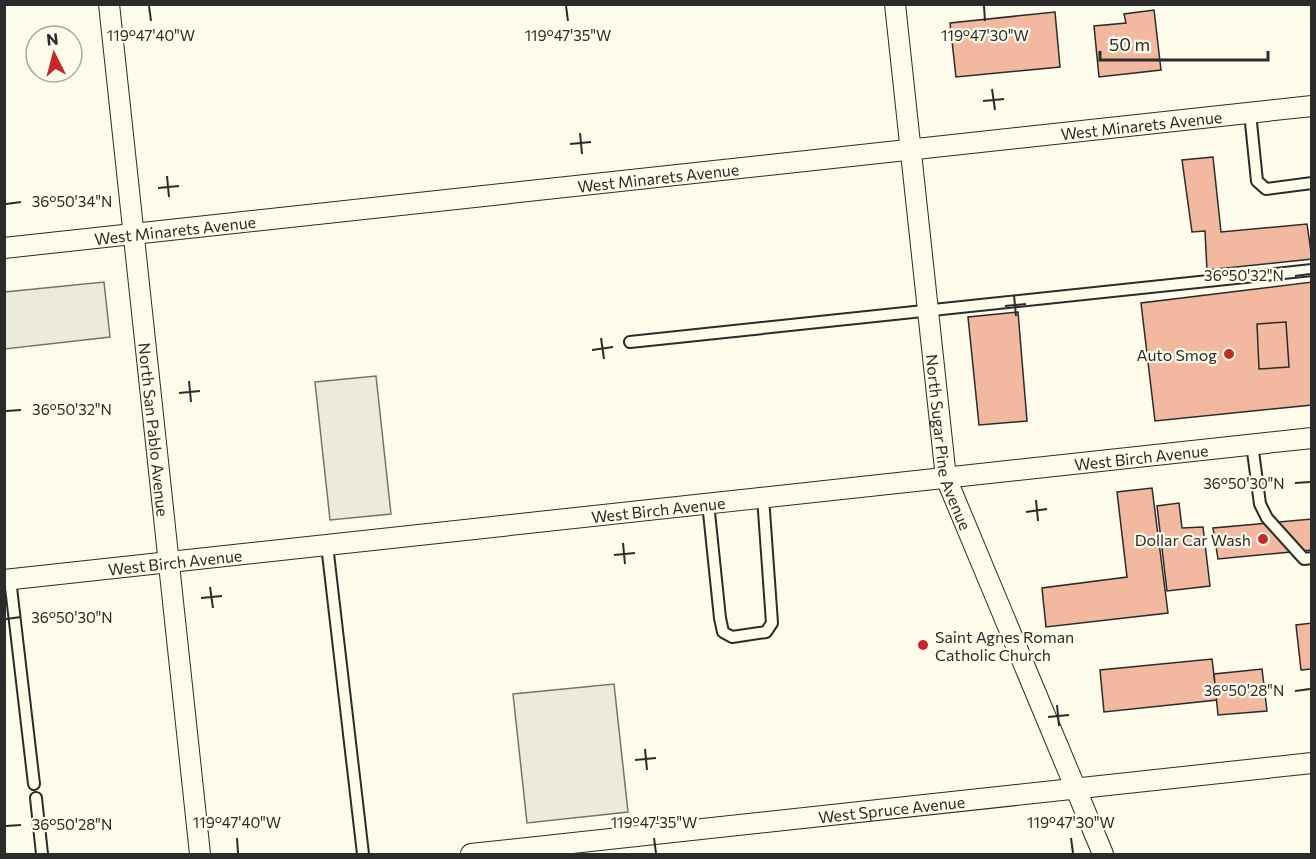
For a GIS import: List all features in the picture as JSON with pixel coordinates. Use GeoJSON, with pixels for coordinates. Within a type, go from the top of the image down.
{"type":"FeatureCollection","features":[{"type":"Feature","properties":{"kind":"street","name":"North San Pablo Avenue"},"geometry":{"type":"LineString","coordinates":[[109,4],[201,855]]}},
{"type":"Feature","properties":{"kind":"street","name":"North Sugar Pine Avenue"},"geometry":{"type":"LineString","coordinates":[[895,4],[946,478],[1103,855]]}},
{"type":"Feature","properties":{"kind":"street","name":"West Minarets Avenue"},"geometry":{"type":"LineString","coordinates":[[4,248],[1311,106]]}},
{"type":"Feature","properties":{"kind":"street","name":"West Birch Avenue"},"geometry":{"type":"LineString","coordinates":[[7,580],[1311,438]]}},
{"type":"Feature","properties":{"kind":"street","name":"West Spruce Avenue"},"geometry":{"type":"LineString","coordinates":[[471,855],[1311,763]]}},
{"type":"Feature","properties":{"kind":"lane"},"geometry":{"type":"LineString","coordinates":[[1250,113],[1257,181],[1266,189],[1311,183]]}},
{"type":"Feature","properties":{"kind":"lane"},"geometry":{"type":"LineString","coordinates":[[630,342],[1311,270]]}},
{"type":"Feature","properties":{"kind":"lane"},"geometry":{"type":"LineString","coordinates":[[1252,444],[1260,504],[1267,518],[1304,559],[1311,558]]}},
{"type":"Feature","properties":{"kind":"lane"},"geometry":{"type":"LineString","coordinates":[[708,504],[720,618],[723,632],[732,637],[766,632],[772,623],[763,497]]}},
{"type":"Feature","properties":{"kind":"lane"},"geometry":{"type":"LineString","coordinates":[[327,545],[363,855]]}},
{"type":"Feature","properties":{"kind":"lane"},"geometry":{"type":"LineString","coordinates":[[7,580],[34,784]]}},
{"type":"Feature","properties":{"kind":"lane"},"geometry":{"type":"LineString","coordinates":[[36,798],[42,855]]}},
{"type":"Feature","properties":{"kind":"shaded area"},"geometry":{"type":"Polygon","coordinates":[[[104,282],[110,337],[5,349],[5,292],[104,282]]]}},
{"type":"Feature","properties":{"kind":"shaded area"},"geometry":{"type":"Polygon","coordinates":[[[376,376],[391,514],[330,520],[315,382],[376,376]]]}},
{"type":"Feature","properties":{"kind":"shaded area"},"geometry":{"type":"Polygon","coordinates":[[[614,684],[628,812],[527,823],[513,694],[614,684]]]}},
{"type":"Feature","properties":{"kind":"building"},"geometry":{"type":"Polygon","coordinates":[[[1154,10],[1161,70],[1099,77],[1094,26],[1126,23],[1124,14],[1154,10]]]}},
{"type":"Feature","properties":{"kind":"building"},"geometry":{"type":"Polygon","coordinates":[[[1055,12],[1060,67],[956,77],[950,23],[1055,12]]]}},
{"type":"Feature","properties":{"kind":"building"},"geometry":{"type":"Polygon","coordinates":[[[1213,157],[1221,232],[1307,224],[1312,259],[1207,270],[1205,231],[1192,232],[1182,160],[1213,157]]]}},
{"type":"Feature","properties":{"kind":"building","name":"Auto Smog"},"geometry":{"type":"Polygon","coordinates":[[[1312,282],[1312,405],[1155,421],[1141,303],[1312,282]]]}},
{"type":"Feature","properties":{"kind":"building"},"geometry":{"type":"Polygon","coordinates":[[[1018,312],[1027,421],[979,425],[968,317],[1018,312]]]}},
{"type":"Feature","properties":{"kind":"building"},"geometry":{"type":"Polygon","coordinates":[[[1286,322],[1289,367],[1259,369],[1257,324],[1286,322]]]}},
{"type":"Feature","properties":{"kind":"building"},"geometry":{"type":"Polygon","coordinates":[[[1152,488],[1168,613],[1046,627],[1042,588],[1127,577],[1117,492],[1152,488]]]}},
{"type":"Feature","properties":{"kind":"building"},"geometry":{"type":"Polygon","coordinates":[[[1179,503],[1182,528],[1203,527],[1210,586],[1167,591],[1157,506],[1179,503]]]}},
{"type":"Feature","properties":{"kind":"building","name":"Dollar Car Wash"},"geometry":{"type":"Polygon","coordinates":[[[1312,519],[1312,550],[1218,559],[1213,528],[1312,519]]]}},
{"type":"Feature","properties":{"kind":"building"},"geometry":{"type":"Polygon","coordinates":[[[1312,623],[1312,669],[1301,670],[1296,625],[1312,623]]]}},
{"type":"Feature","properties":{"kind":"building"},"geometry":{"type":"Polygon","coordinates":[[[1212,659],[1217,700],[1104,712],[1100,670],[1212,659]]]}},
{"type":"Feature","properties":{"kind":"building"},"geometry":{"type":"Polygon","coordinates":[[[1262,669],[1267,711],[1218,715],[1214,674],[1262,669]]]}},
{"type":"Feature","properties":{"kind":"place","name":"Auto Smog"},"geometry":{"type":"Point","coordinates":[1229,354]}},
{"type":"Feature","properties":{"kind":"place","name":"Dollar Car Wash"},"geometry":{"type":"Point","coordinates":[1263,539]}},
{"type":"Feature","properties":{"kind":"place","name":"Saint Agnes Roman Catholic Church"},"geometry":{"type":"Point","coordinates":[923,645]}}]}
